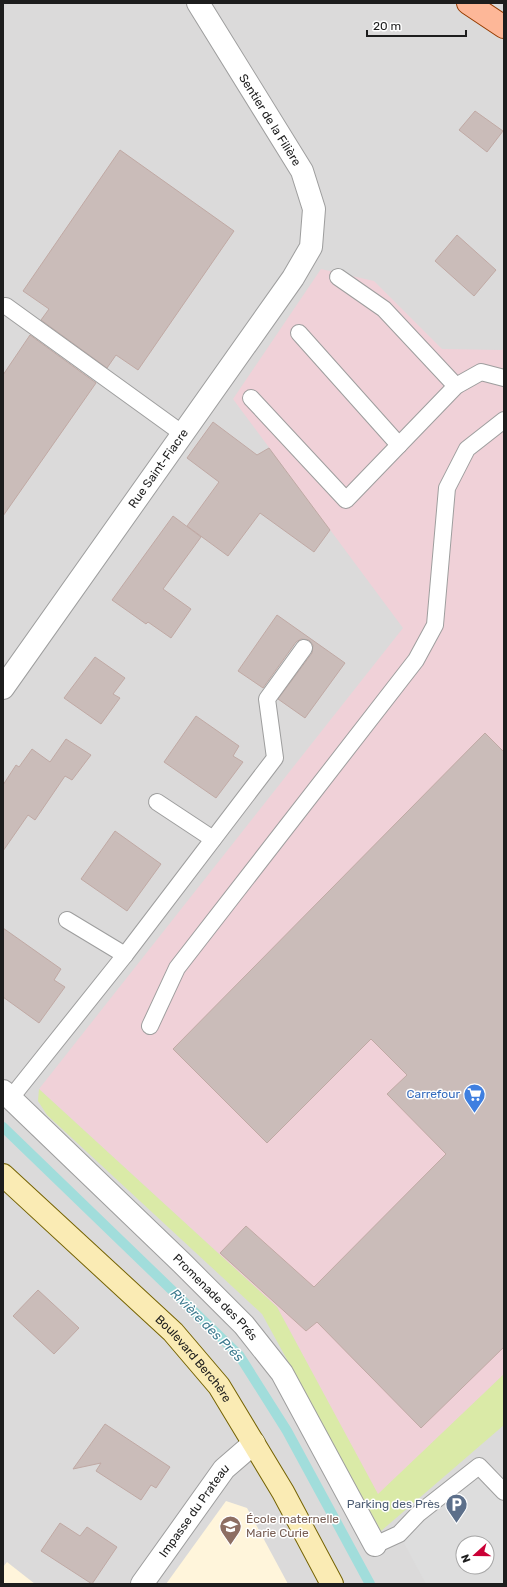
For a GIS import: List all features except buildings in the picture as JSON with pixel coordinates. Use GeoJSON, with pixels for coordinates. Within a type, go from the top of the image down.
{"type":"FeatureCollection","features":[{"type":"Feature","properties":{"kind":"main road"},"geometry":{"type":"LineString","coordinates":[[468,3],[504,28]]}},
{"type":"Feature","properties":{"kind":"main road","name":"Boulevard Berchère"},"geometry":{"type":"LineString","coordinates":[[3,1175],[173,1332],[219,1386],[283,1492],[332,1584]]}},
{"type":"Feature","properties":{"kind":"street","name":"Sentier de la Filière"},"geometry":{"type":"LineString","coordinates":[[198,3],[302,171],[314,209],[311,247]]}},
{"type":"Feature","properties":{"kind":"street","name":"Rue Saint-Fiacre"},"geometry":{"type":"LineString","coordinates":[[3,688],[293,278],[311,247]]}},
{"type":"Feature","properties":{"kind":"street","name":"Promenade des Prés"},"geometry":{"type":"LineString","coordinates":[[7,1095],[182,1263],[244,1325],[282,1373],[375,1545]]}},
{"type":"Feature","properties":{"kind":"street","name":"Impasse du Prateau"},"geometry":{"type":"LineString","coordinates":[[142,1584],[224,1469],[254,1443]]}},
{"type":"Feature","properties":{"kind":"lane"},"geometry":{"type":"LineString","coordinates":[[338,277],[384,309],[456,386]]}},
{"type":"Feature","properties":{"kind":"lane"},"geometry":{"type":"LineString","coordinates":[[6,306],[183,434]]}},
{"type":"Feature","properties":{"kind":"lane"},"geometry":{"type":"LineString","coordinates":[[299,333],[399,445]]}},
{"type":"Feature","properties":{"kind":"lane"},"geometry":{"type":"LineString","coordinates":[[251,398],[346,500],[456,386],[482,372],[504,378]]}},
{"type":"Feature","properties":{"kind":"lane"},"geometry":{"type":"LineString","coordinates":[[150,1026],[177,968],[416,660],[435,625],[447,488],[467,449],[504,420]]}},
{"type":"Feature","properties":{"kind":"lane"},"geometry":{"type":"LineString","coordinates":[[7,1095],[124,954],[275,758],[267,699],[304,648]]}},
{"type":"Feature","properties":{"kind":"lane"},"geometry":{"type":"LineString","coordinates":[[157,802],[212,839]]}},
{"type":"Feature","properties":{"kind":"lane"},"geometry":{"type":"LineString","coordinates":[[67,920],[124,954]]}},
{"type":"Feature","properties":{"kind":"lane"},"geometry":{"type":"LineString","coordinates":[[375,1545],[399,1534],[418,1514],[479,1466],[504,1492]]}},
{"type":"Feature","properties":{"kind":"shaded area"},"geometry":{"type":"Polygon","coordinates":[[[3,3],[504,3],[504,1584],[3,1584],[3,3]]]}},
{"type":"Feature","properties":{"kind":"shaded area"},"geometry":{"type":"Polygon","coordinates":[[[321,269],[374,281],[442,349],[502,350],[504,348],[504,1374],[378,1495],[277,1307],[39,1089],[403,628],[233,399],[321,269]]]}},
{"type":"Feature","properties":{"kind":"shaded area","name":"Parking des Près"},"geometry":{"type":"Polygon","coordinates":[[[479,1466],[504,1492],[504,1584],[426,1584],[399,1534],[479,1466]]]}},
{"type":"Feature","properties":{"kind":"shaded area","name":"École maternelle Marie Curie"},"geometry":{"type":"Polygon","coordinates":[[[226,1501],[247,1508],[288,1584],[166,1584],[226,1501]]]}},
{"type":"Feature","properties":{"kind":"shaded area"},"geometry":{"type":"Polygon","coordinates":[[[7,1562],[35,1584],[3,1584],[3,1567],[7,1562]]]}},
{"type":"Feature","properties":{"kind":"green space"},"geometry":{"type":"Polygon","coordinates":[[[39,1089],[277,1307],[378,1494],[504,1374],[504,1425],[381,1531],[262,1314],[47,1115],[38,1101],[39,1089]]]}},
{"type":"Feature","properties":{"kind":"waterway","name":"Rivière des Prés"},"geometry":{"type":"LineString","coordinates":[[3,1127],[239,1355],[287,1431],[370,1584]]}},
{"type":"Feature","properties":{"kind":"place","name":"Carrefour"},"geometry":{"type":"Point","coordinates":[475,1114]}},
{"type":"Feature","properties":{"kind":"place","name":"Parking des Près"},"geometry":{"type":"Point","coordinates":[456,1524]}},
{"type":"Feature","properties":{"kind":"place","name":"École maternelle Marie Curie"},"geometry":{"type":"Point","coordinates":[230,1546]}}]}
